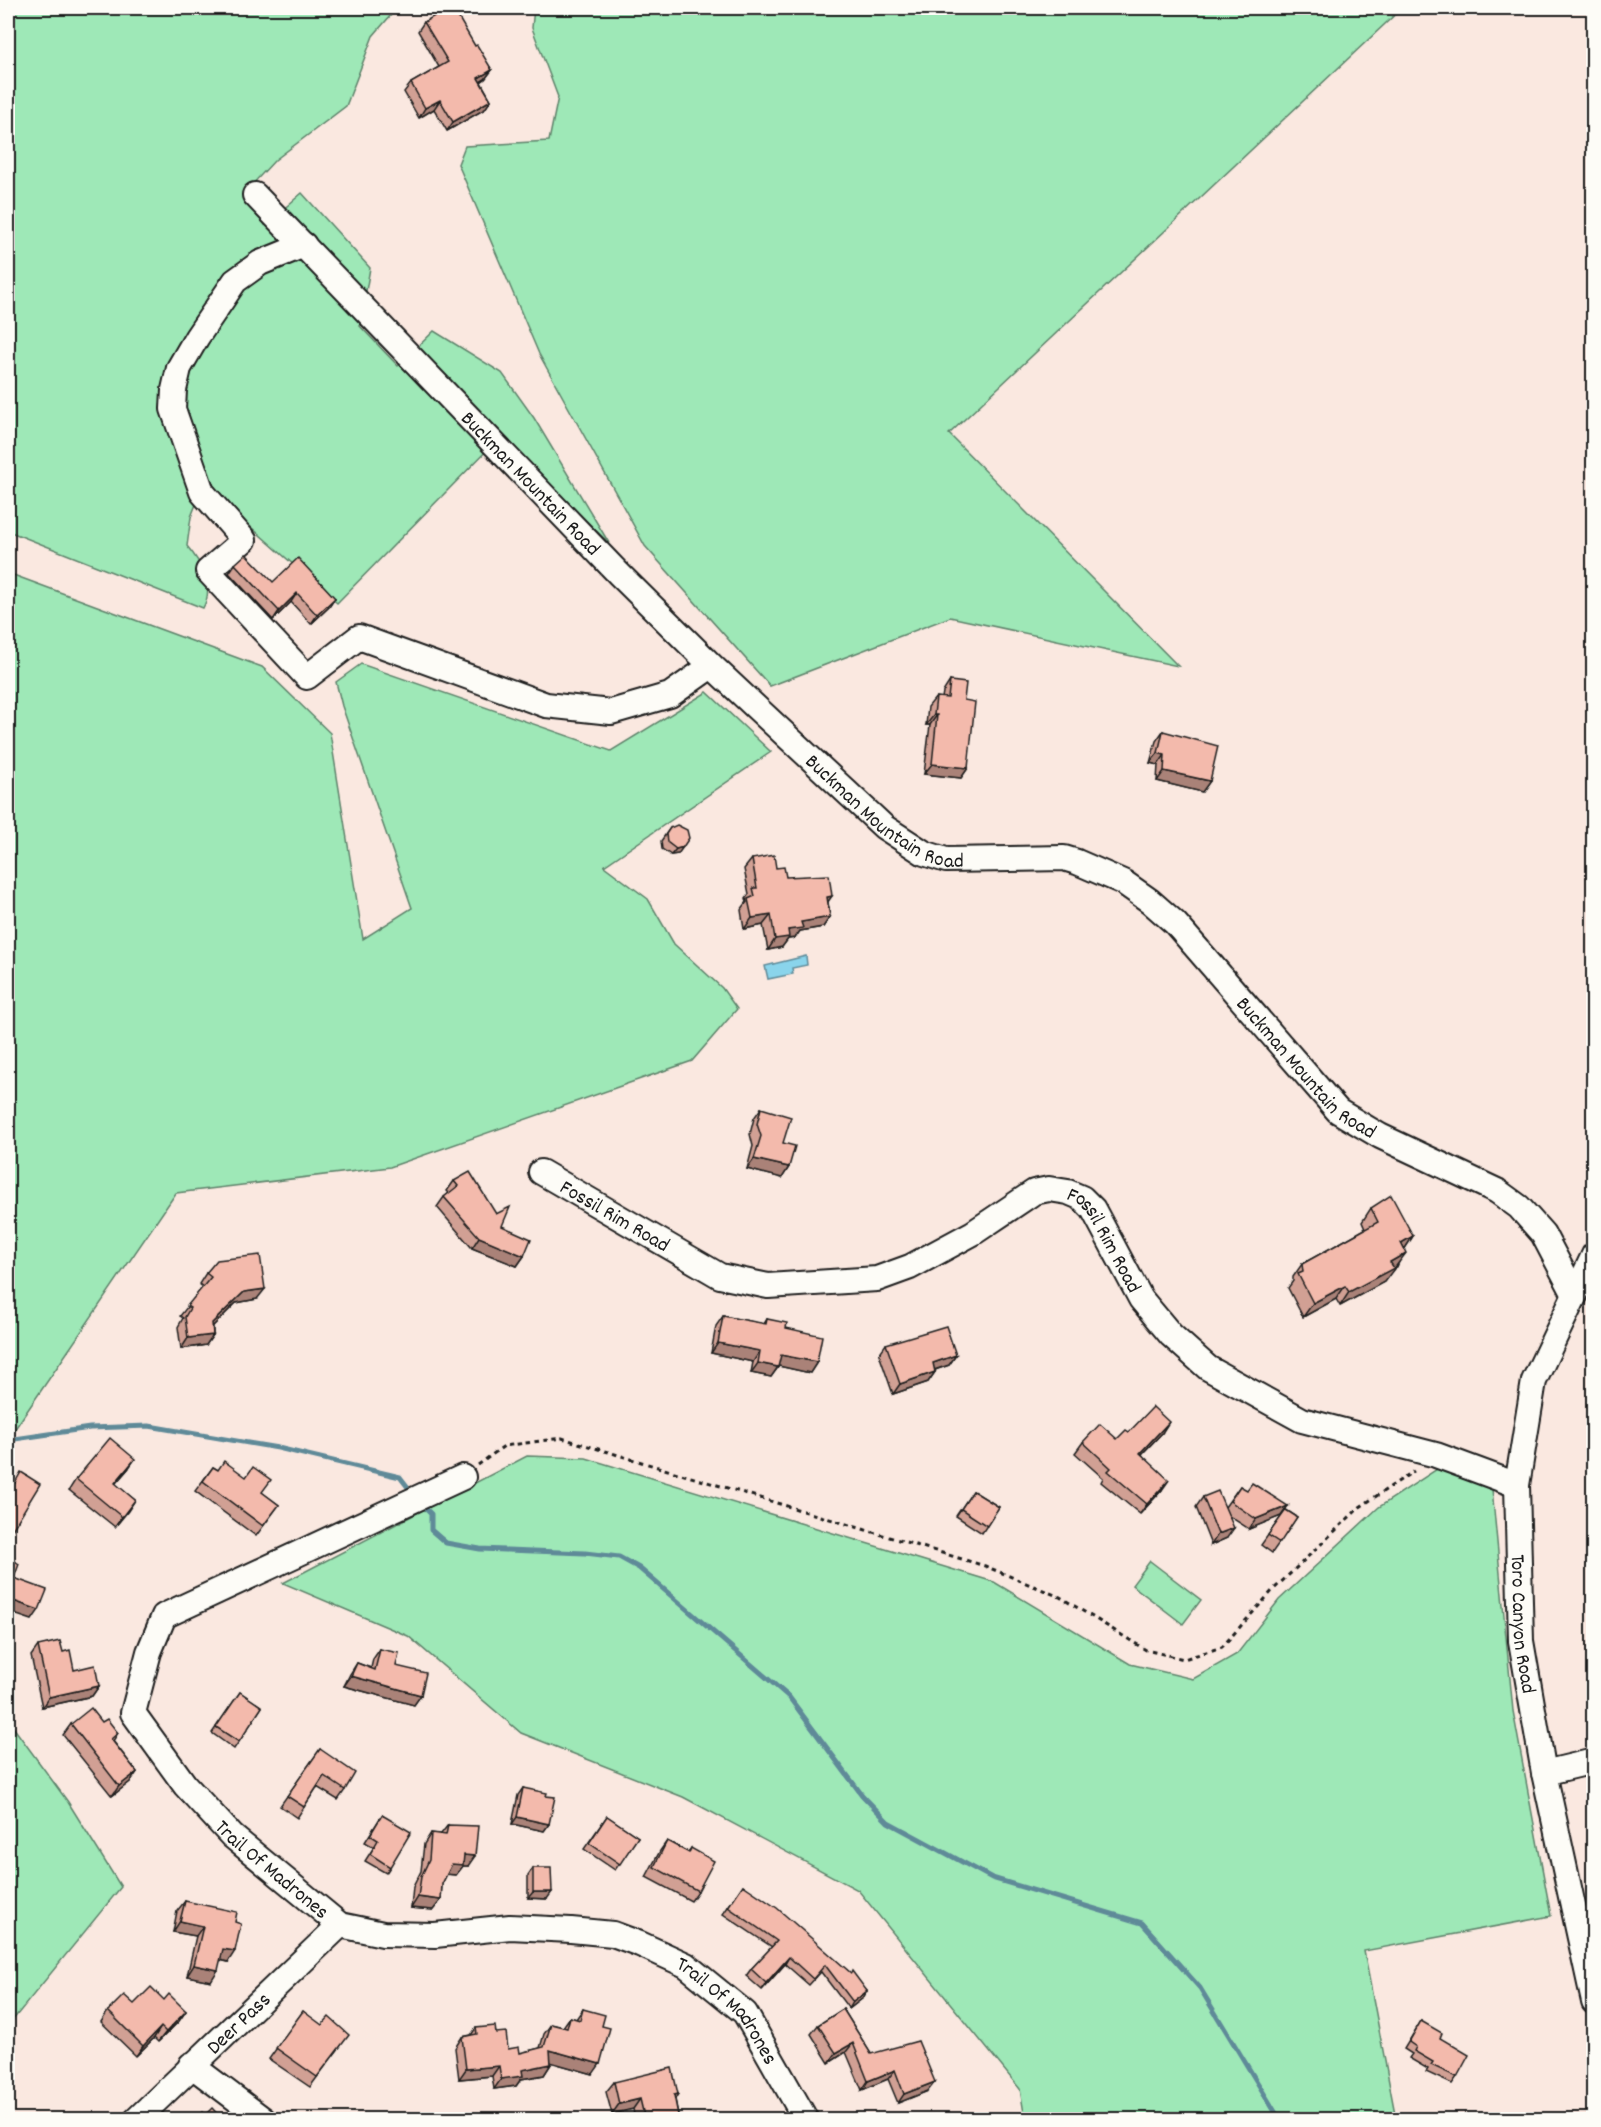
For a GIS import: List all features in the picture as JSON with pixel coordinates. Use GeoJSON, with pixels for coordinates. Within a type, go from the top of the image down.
{"type":"FeatureCollection","features":[{"type":"Feature","properties":{"kind":"street","name":"Buckman Mountain Road"},"geometry":{"type":"LineString","coordinates":[[255,195],[619,574],[711,666],[884,827],[924,853],[957,860],[1064,858],[1105,873],[1150,901],[1175,923],[1338,1111],[1380,1136],[1497,1191],[1519,1207],[1543,1234],[1575,1295]]}},
{"type":"Feature","properties":{"kind":"street"},"geometry":{"type":"LineString","coordinates":[[304,245],[260,264],[235,281],[179,368],[173,409],[202,492],[244,540],[208,572],[308,677],[359,637],[546,705],[611,711],[670,695],[711,666]]}},
{"type":"Feature","properties":{"kind":"street","name":"Fossil Rim Road"},"geometry":{"type":"LineString","coordinates":[[541,1172],[720,1276],[768,1286],[877,1279],[910,1267],[941,1250],[1034,1192],[1049,1189],[1068,1192],[1082,1198],[1093,1209],[1141,1299],[1171,1335],[1208,1368],[1302,1420],[1436,1455],[1517,1485]]}},
{"type":"Feature","properties":{"kind":"street","name":"Toro Canyon Road"},"geometry":{"type":"LineString","coordinates":[[1593,1255],[1534,1381],[1517,1485],[1521,1641],[1544,1773],[1593,2002]]}},
{"type":"Feature","properties":{"kind":"street","name":"Trail Of Madrones"},"geometry":{"type":"LineString","coordinates":[[463,1477],[164,1616],[148,1652],[133,1713],[185,1785],[232,1836],[340,1925],[383,1934],[435,1935],[510,1927],[571,1930],[613,1934],[640,1944],[686,1965],[745,2013],[806,2120]]}},
{"type":"Feature","properties":{"kind":"street"},"geometry":{"type":"LineString","coordinates":[[1544,1773],[1593,1761]]}},
{"type":"Feature","properties":{"kind":"street","name":"Deer Pass"},"geometry":{"type":"LineString","coordinates":[[136,2120],[340,1925]]}},
{"type":"Feature","properties":{"kind":"street"},"geometry":{"type":"LineString","coordinates":[[191,2065],[264,2120]]}},
{"type":"Feature","properties":{"kind":"path"},"geometry":{"type":"LineString","coordinates":[[463,1477],[504,1446],[562,1438],[985,1566],[1060,1597],[1146,1650],[1184,1659],[1222,1647],[1274,1589],[1360,1507],[1436,1455]]}},
{"type":"Feature","properties":{"kind":"green space"},"geometry":{"type":"Polygon","coordinates":[[[8,8],[397,8],[373,36],[346,106],[275,160],[247,190],[265,225],[302,193],[370,268],[360,326],[398,366],[434,331],[502,373],[534,418],[609,543],[500,437],[337,603],[226,505],[206,479],[191,517],[187,546],[198,560],[207,583],[208,592],[203,608],[8,531],[8,8]]]}},
{"type":"Feature","properties":{"kind":"green space"},"geometry":{"type":"Polygon","coordinates":[[[534,8],[1402,8],[949,434],[1178,666],[950,617],[770,686],[645,546],[539,354],[458,164],[465,146],[549,141],[558,97],[532,28],[534,8]]]}},
{"type":"Feature","properties":{"kind":"green space"},"geometry":{"type":"Polygon","coordinates":[[[8,573],[262,667],[330,733],[363,939],[412,908],[342,706],[336,682],[361,664],[611,751],[707,692],[771,752],[604,866],[648,899],[674,944],[722,988],[737,1009],[692,1061],[390,1167],[176,1193],[8,1439],[8,573]]]}},
{"type":"Feature","properties":{"kind":"green space"},"geometry":{"type":"Polygon","coordinates":[[[527,1456],[586,1458],[994,1582],[1130,1664],[1193,1679],[1237,1654],[1279,1600],[1379,1507],[1437,1469],[1492,1489],[1513,1711],[1551,1916],[1364,1951],[1396,2119],[1025,2119],[1020,2089],[858,1890],[683,1797],[521,1733],[408,1636],[283,1583],[527,1456]]]}},
{"type":"Feature","properties":{"kind":"green space"},"geometry":{"type":"Polygon","coordinates":[[[1150,1561],[1201,1600],[1183,1624],[1132,1585],[1150,1561]]]}},
{"type":"Feature","properties":{"kind":"green space"},"geometry":{"type":"Polygon","coordinates":[[[8,1720],[68,1802],[121,1887],[8,2026],[8,1720]]]}},
{"type":"Feature","properties":{"kind":"water"},"geometry":{"type":"Polygon","coordinates":[[[806,956],[807,965],[792,968],[793,974],[768,979],[765,966],[806,956]]]}},
{"type":"Feature","properties":{"kind":"building"},"geometry":{"type":"Polygon","coordinates":[[[448,8],[453,8],[492,70],[478,78],[491,100],[453,122],[440,100],[425,108],[411,83],[448,62],[424,22],[448,8]]]}},
{"type":"Feature","properties":{"kind":"building"},"geometry":{"type":"Polygon","coordinates":[[[246,554],[273,582],[298,558],[335,598],[317,615],[297,593],[279,611],[235,564],[246,554]]]}},
{"type":"Feature","properties":{"kind":"building"},"geometry":{"type":"Polygon","coordinates":[[[950,681],[966,683],[964,700],[975,702],[968,768],[932,764],[937,715],[934,715],[936,697],[948,698],[950,681]]]}},
{"type":"Feature","properties":{"kind":"building"},"geometry":{"type":"Polygon","coordinates":[[[1163,731],[1218,746],[1210,781],[1164,771],[1165,755],[1158,753],[1163,731]]]}},
{"type":"Feature","properties":{"kind":"building"},"geometry":{"type":"Polygon","coordinates":[[[677,825],[687,830],[689,838],[683,847],[676,849],[667,842],[666,834],[670,828],[677,825]]]}},
{"type":"Feature","properties":{"kind":"building"},"geometry":{"type":"Polygon","coordinates":[[[774,855],[776,868],[784,867],[786,877],[829,875],[832,896],[827,897],[830,917],[801,922],[803,928],[788,930],[789,937],[775,939],[771,915],[752,918],[748,899],[755,896],[753,888],[757,888],[752,859],[774,855]]]}},
{"type":"Feature","properties":{"kind":"building"},"geometry":{"type":"Polygon","coordinates":[[[761,1108],[791,1117],[783,1143],[795,1146],[789,1167],[754,1159],[761,1136],[757,1124],[761,1108]]]}},
{"type":"Feature","properties":{"kind":"building"},"geometry":{"type":"Polygon","coordinates":[[[470,1172],[496,1214],[510,1207],[502,1226],[531,1239],[524,1256],[479,1237],[444,1197],[458,1186],[454,1181],[470,1172]]]}},
{"type":"Feature","properties":{"kind":"building"},"geometry":{"type":"Polygon","coordinates":[[[1391,1195],[1413,1236],[1401,1243],[1406,1253],[1390,1262],[1394,1268],[1349,1292],[1345,1286],[1313,1303],[1298,1274],[1303,1272],[1302,1264],[1378,1222],[1371,1208],[1391,1195]]]}},
{"type":"Feature","properties":{"kind":"building"},"geometry":{"type":"Polygon","coordinates":[[[260,1255],[265,1289],[244,1292],[212,1323],[213,1335],[188,1338],[185,1317],[190,1308],[187,1306],[211,1277],[206,1273],[217,1260],[260,1255]]]}},
{"type":"Feature","properties":{"kind":"building"},"geometry":{"type":"Polygon","coordinates":[[[723,1316],[766,1324],[767,1319],[787,1323],[786,1328],[822,1336],[817,1362],[781,1355],[778,1367],[758,1363],[760,1351],[718,1343],[723,1316]]]}},
{"type":"Feature","properties":{"kind":"building"},"geometry":{"type":"Polygon","coordinates":[[[946,1326],[956,1355],[933,1363],[935,1372],[900,1384],[886,1344],[946,1326]]]}},
{"type":"Feature","properties":{"kind":"building"},"geometry":{"type":"Polygon","coordinates":[[[1153,1407],[1169,1422],[1140,1453],[1169,1480],[1147,1504],[1108,1471],[1111,1468],[1083,1442],[1100,1424],[1117,1439],[1126,1430],[1129,1432],[1153,1407]]]}},
{"type":"Feature","properties":{"kind":"building"},"geometry":{"type":"Polygon","coordinates":[[[110,1438],[135,1459],[115,1483],[135,1500],[122,1517],[76,1479],[110,1438]]]}},
{"type":"Feature","properties":{"kind":"building"},"geometry":{"type":"Polygon","coordinates":[[[224,1461],[246,1477],[253,1467],[271,1480],[262,1492],[279,1505],[263,1526],[203,1481],[213,1467],[218,1470],[224,1461]]]}},
{"type":"Feature","properties":{"kind":"building"},"geometry":{"type":"Polygon","coordinates":[[[21,1472],[40,1484],[9,1535],[8,1495],[21,1472]]]}},
{"type":"Feature","properties":{"kind":"building"},"geometry":{"type":"Polygon","coordinates":[[[1252,1483],[1288,1506],[1256,1519],[1230,1501],[1240,1486],[1247,1490],[1252,1483]]]}},
{"type":"Feature","properties":{"kind":"building"},"geometry":{"type":"Polygon","coordinates":[[[973,1491],[999,1507],[987,1526],[961,1509],[973,1491]]]}},
{"type":"Feature","properties":{"kind":"building"},"geometry":{"type":"Polygon","coordinates":[[[1218,1491],[1234,1528],[1218,1534],[1203,1497],[1218,1491]]]}},
{"type":"Feature","properties":{"kind":"building"},"geometry":{"type":"Polygon","coordinates":[[[1286,1510],[1297,1517],[1280,1543],[1268,1535],[1286,1510]]]}},
{"type":"Feature","properties":{"kind":"building"},"geometry":{"type":"Polygon","coordinates":[[[8,1556],[19,1564],[14,1578],[47,1590],[39,1610],[8,1599],[8,1556]]]}},
{"type":"Feature","properties":{"kind":"building"},"geometry":{"type":"Polygon","coordinates":[[[60,1641],[63,1652],[70,1650],[74,1670],[95,1665],[99,1686],[49,1697],[38,1646],[60,1641]]]}},
{"type":"Feature","properties":{"kind":"building"},"geometry":{"type":"Polygon","coordinates":[[[380,1649],[399,1653],[396,1666],[426,1673],[421,1695],[351,1676],[357,1663],[375,1670],[380,1649]]]}},
{"type":"Feature","properties":{"kind":"building"},"geometry":{"type":"Polygon","coordinates":[[[240,1692],[262,1707],[239,1742],[216,1727],[240,1692]]]}},
{"type":"Feature","properties":{"kind":"building"},"geometry":{"type":"Polygon","coordinates":[[[91,1708],[102,1722],[107,1719],[118,1733],[111,1739],[137,1772],[119,1786],[71,1724],[91,1708]]]}},
{"type":"Feature","properties":{"kind":"building"},"geometry":{"type":"Polygon","coordinates":[[[320,1749],[355,1773],[345,1790],[324,1776],[304,1807],[287,1796],[320,1749]]]}},
{"type":"Feature","properties":{"kind":"building"},"geometry":{"type":"Polygon","coordinates":[[[523,1788],[555,1797],[549,1824],[517,1817],[523,1788]]]}},
{"type":"Feature","properties":{"kind":"building"},"geometry":{"type":"Polygon","coordinates":[[[382,1815],[411,1832],[390,1867],[370,1854],[378,1840],[370,1835],[382,1815]]]}},
{"type":"Feature","properties":{"kind":"building"},"geometry":{"type":"Polygon","coordinates":[[[607,1816],[638,1837],[620,1864],[589,1843],[607,1816]]]}},
{"type":"Feature","properties":{"kind":"building"},"geometry":{"type":"Polygon","coordinates":[[[448,1825],[478,1826],[475,1856],[464,1855],[463,1865],[452,1864],[442,1884],[441,1900],[418,1897],[421,1877],[429,1860],[431,1833],[446,1835],[448,1825]]]}},
{"type":"Feature","properties":{"kind":"building"},"geometry":{"type":"Polygon","coordinates":[[[667,1841],[689,1853],[691,1848],[714,1861],[698,1891],[654,1867],[667,1841]]]}},
{"type":"Feature","properties":{"kind":"building"},"geometry":{"type":"Polygon","coordinates":[[[533,1868],[551,1868],[552,1892],[533,1892],[533,1868]]]}},
{"type":"Feature","properties":{"kind":"building"},"geometry":{"type":"Polygon","coordinates":[[[743,1885],[777,1908],[851,1973],[852,1971],[867,1991],[853,2002],[825,1965],[813,1979],[789,1957],[766,1983],[751,1969],[777,1941],[728,1907],[743,1885]]]}},
{"type":"Feature","properties":{"kind":"building"},"geometry":{"type":"Polygon","coordinates":[[[185,1901],[237,1912],[235,1922],[241,1924],[235,1951],[223,1949],[218,1970],[194,1965],[203,1926],[180,1921],[185,1901]]]}},
{"type":"Feature","properties":{"kind":"building"},"geometry":{"type":"Polygon","coordinates":[[[151,1987],[164,2000],[169,1994],[186,2011],[166,2032],[161,2027],[143,2046],[108,2011],[124,1995],[134,2004],[151,1987]]]}},
{"type":"Feature","properties":{"kind":"building"},"geometry":{"type":"Polygon","coordinates":[[[583,2009],[605,2015],[602,2026],[610,2028],[600,2064],[550,2050],[551,2064],[522,2070],[523,2076],[501,2079],[499,2066],[466,2069],[462,2037],[477,2034],[476,2028],[495,2026],[496,2033],[506,2032],[508,2049],[519,2047],[520,2053],[544,2047],[551,2024],[567,2028],[570,2017],[580,2020],[583,2009]]]}},
{"type":"Feature","properties":{"kind":"building"},"geometry":{"type":"Polygon","coordinates":[[[843,2009],[871,2054],[918,2041],[935,2082],[904,2094],[895,2070],[868,2081],[853,2043],[836,2053],[818,2025],[843,2009]]]}},
{"type":"Feature","properties":{"kind":"building"},"geometry":{"type":"Polygon","coordinates":[[[303,2011],[322,2025],[329,2017],[349,2035],[317,2077],[276,2048],[303,2011]]]}},
{"type":"Feature","properties":{"kind":"building"},"geometry":{"type":"Polygon","coordinates":[[[1421,2021],[1442,2033],[1440,2038],[1469,2055],[1457,2077],[1431,2065],[1433,2062],[1414,2051],[1416,2047],[1409,2042],[1421,2021]]]}},
{"type":"Feature","properties":{"kind":"building"},"geometry":{"type":"Polygon","coordinates":[[[672,2068],[678,2094],[674,2095],[679,2120],[645,2120],[640,2099],[619,2104],[614,2082],[672,2068]]]}},
{"type":"Feature","properties":{"kind":"building"},"geometry":{"type":"Polygon","coordinates":[[[212,2108],[223,2120],[195,2120],[202,2112],[205,2115],[212,2108]]]}},
{"type":"Feature","properties":{"kind":"waterway"},"geometry":{"type":"LineString","coordinates":[[8,1440],[90,1428],[149,1426],[278,1448],[400,1477],[407,1486]]}},
{"type":"Feature","properties":{"kind":"waterway"},"geometry":{"type":"LineString","coordinates":[[427,1510],[431,1514],[431,1530],[446,1543],[480,1549],[585,1553],[619,1557],[639,1568],[789,1697],[862,1795],[888,1822],[992,1878],[1142,1923],[1200,1988],[1280,2120]]}}]}
